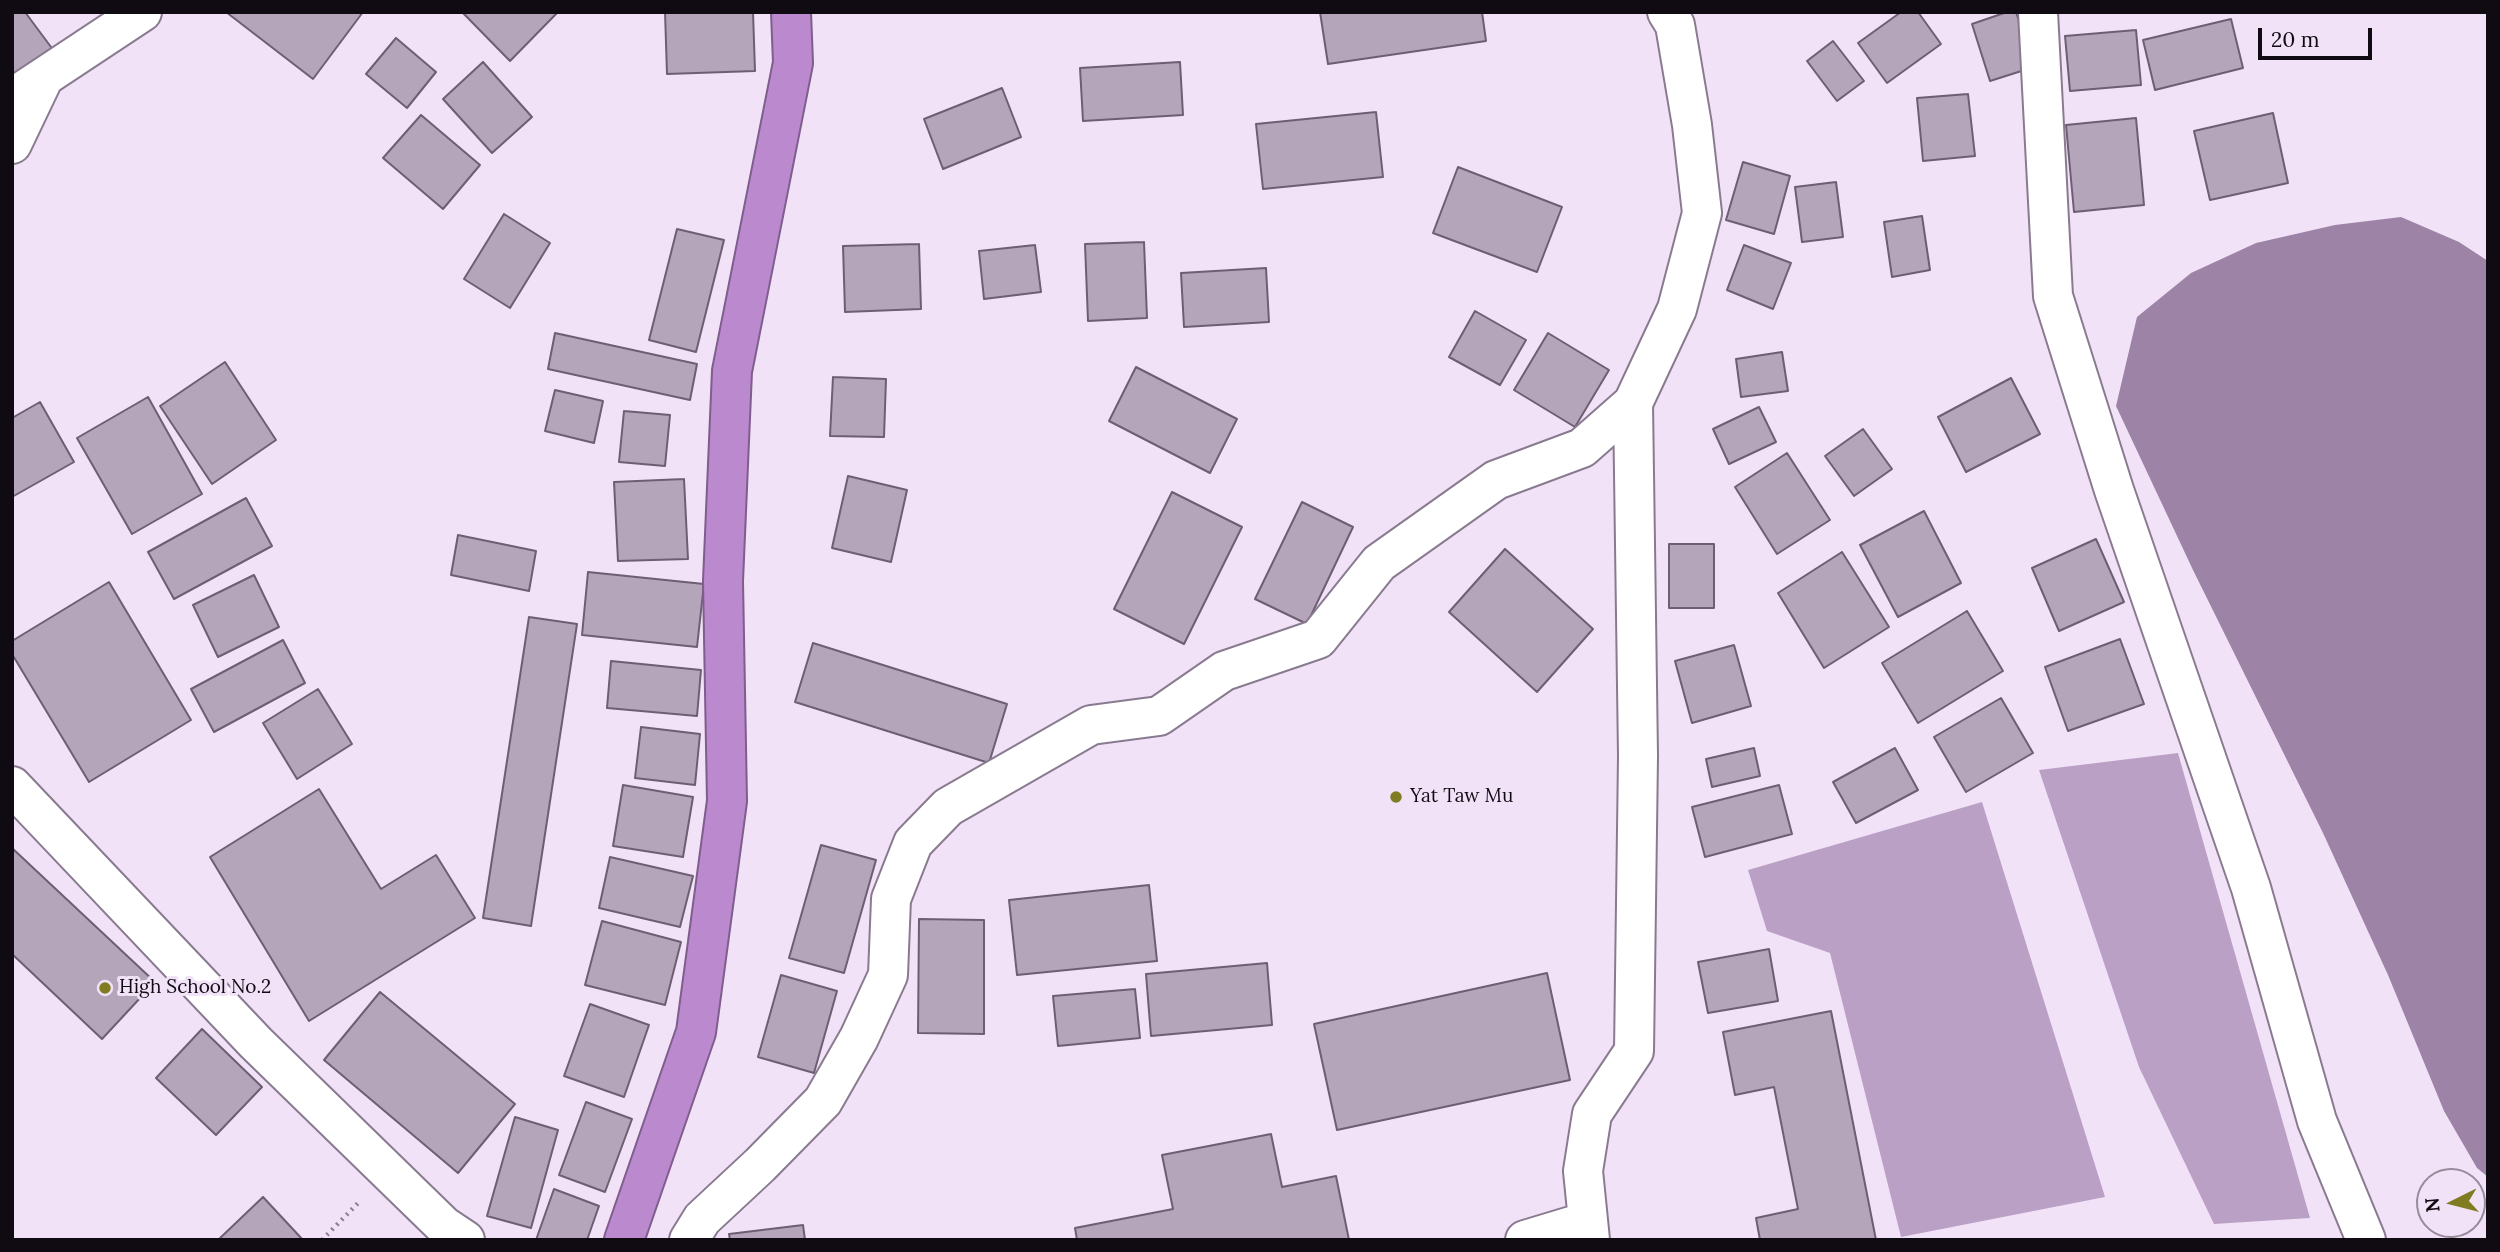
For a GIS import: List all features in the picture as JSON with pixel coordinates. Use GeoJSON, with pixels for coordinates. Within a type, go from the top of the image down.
{"type":"FeatureCollection","features":[{"type":"Feature","properties":{"kind":"highway"},"geometry":{"type":"LineString","coordinates":[[624,1240],[696,1032],[727,801],[723,581],[732,371],[793,63],[791,12]]}},
{"type":"Feature","properties":{"kind":"street"},"geometry":{"type":"LineString","coordinates":[[12,98],[142,12]]}},
{"type":"Feature","properties":{"kind":"street"},"geometry":{"type":"LineString","coordinates":[[689,1240],[702,1219],[760,1166],[823,1101],[859,1038],[888,975],[891,899],[913,843],[948,807],[1091,724],[1159,716],[1224,671],[1318,639],[1379,563],[1496,480],[1582,448],[1633,403],[1677,309],[1702,213],[1692,125],[1675,25],[1667,12]]}},
{"type":"Feature","properties":{"kind":"street"},"geometry":{"type":"LineString","coordinates":[[2038,12],[2053,296],[2114,490],[2251,888],[2317,1121],[2367,1240]]}},
{"type":"Feature","properties":{"kind":"street"},"geometry":{"type":"LineString","coordinates":[[12,144],[44,77]]}},
{"type":"Feature","properties":{"kind":"street"},"geometry":{"type":"LineString","coordinates":[[1525,1240],[1589,1230],[1583,1171],[1592,1114],[1634,1051],[1638,757],[1633,403]]}},
{"type":"Feature","properties":{"kind":"street"},"geometry":{"type":"LineString","coordinates":[[12,786],[257,1043],[444,1226],[465,1240]]}},
{"type":"Feature","properties":{"kind":"path"},"geometry":{"type":"LineString","coordinates":[[322,1240],[389,1172]]}},
{"type":"Feature","properties":{"kind":"shaded area"},"geometry":{"type":"Polygon","coordinates":[[[2401,217],[2459,242],[2488,261],[2488,1177],[2486,1168],[2477,1168],[2444,1111],[2388,975],[2323,833],[2193,570],[2116,406],[2137,317],[2191,273],[2256,243],[2335,225],[2401,217]]]}},
{"type":"Feature","properties":{"kind":"shaded area"},"geometry":{"type":"Polygon","coordinates":[[[2178,753],[2310,1218],[2214,1224],[2139,1067],[2039,770],[2178,753]]]}},
{"type":"Feature","properties":{"kind":"shaded area"},"geometry":{"type":"Polygon","coordinates":[[[1982,802],[2105,1197],[1901,1237],[1830,953],[1767,931],[1748,870],[1982,802]]]}},
{"type":"Feature","properties":{"kind":"building"},"geometry":{"type":"Polygon","coordinates":[[[12,12],[25,12],[54,51],[17,80],[12,74],[12,12]]]}},
{"type":"Feature","properties":{"kind":"building"},"geometry":{"type":"Polygon","coordinates":[[[226,12],[363,12],[313,79],[226,12]]]}},
{"type":"Feature","properties":{"kind":"building"},"geometry":{"type":"Polygon","coordinates":[[[462,12],[558,12],[510,61],[462,12]]]}},
{"type":"Feature","properties":{"kind":"building"},"geometry":{"type":"Polygon","coordinates":[[[665,12],[753,12],[755,71],[667,74],[665,12]]]}},
{"type":"Feature","properties":{"kind":"building"},"geometry":{"type":"Polygon","coordinates":[[[1320,12],[1482,12],[1486,41],[1328,64],[1320,12]]]}},
{"type":"Feature","properties":{"kind":"building"},"geometry":{"type":"Polygon","coordinates":[[[1901,12],[1918,12],[1941,44],[1887,83],[1858,43],[1901,12]]]}},
{"type":"Feature","properties":{"kind":"building"},"geometry":{"type":"Polygon","coordinates":[[[2007,12],[2016,12],[2034,67],[1990,81],[1972,24],[2007,12]]]}},
{"type":"Feature","properties":{"kind":"building"},"geometry":{"type":"Polygon","coordinates":[[[2231,19],[2243,68],[2155,90],[2143,40],[2231,19]]]}},
{"type":"Feature","properties":{"kind":"building"},"geometry":{"type":"Polygon","coordinates":[[[2136,30],[2141,85],[2070,91],[2065,36],[2136,30]]]}},
{"type":"Feature","properties":{"kind":"building"},"geometry":{"type":"Polygon","coordinates":[[[396,38],[436,72],[407,108],[366,74],[396,38]]]}},
{"type":"Feature","properties":{"kind":"building"},"geometry":{"type":"Polygon","coordinates":[[[1833,41],[1864,81],[1837,101],[1807,61],[1833,41]]]}},
{"type":"Feature","properties":{"kind":"building"},"geometry":{"type":"Polygon","coordinates":[[[483,62],[532,117],[492,153],[443,99],[483,62]]]}},
{"type":"Feature","properties":{"kind":"building"},"geometry":{"type":"Polygon","coordinates":[[[1180,62],[1183,115],[1083,121],[1080,68],[1180,62]]]}},
{"type":"Feature","properties":{"kind":"building"},"geometry":{"type":"Polygon","coordinates":[[[1002,88],[1021,137],[943,169],[924,119],[1002,88]]]}},
{"type":"Feature","properties":{"kind":"building"},"geometry":{"type":"Polygon","coordinates":[[[1968,94],[1975,156],[1923,161],[1917,98],[1968,94]]]}},
{"type":"Feature","properties":{"kind":"building"},"geometry":{"type":"Polygon","coordinates":[[[1376,112],[1383,177],[1263,189],[1256,124],[1376,112]]]}},
{"type":"Feature","properties":{"kind":"building"},"geometry":{"type":"Polygon","coordinates":[[[2273,113],[2288,183],[2210,200],[2194,131],[2273,113]]]}},
{"type":"Feature","properties":{"kind":"building"},"geometry":{"type":"Polygon","coordinates":[[[421,115],[480,165],[443,209],[383,158],[421,115]]]}},
{"type":"Feature","properties":{"kind":"building"},"geometry":{"type":"Polygon","coordinates":[[[2136,118],[2144,205],[2074,212],[2066,125],[2136,118]]]}},
{"type":"Feature","properties":{"kind":"building"},"geometry":{"type":"Polygon","coordinates":[[[1743,162],[1790,176],[1774,234],[1726,220],[1743,162]]]}},
{"type":"Feature","properties":{"kind":"building"},"geometry":{"type":"Polygon","coordinates":[[[1458,167],[1562,207],[1537,272],[1433,233],[1458,167]]]}},
{"type":"Feature","properties":{"kind":"building"},"geometry":{"type":"Polygon","coordinates":[[[1836,182],[1843,237],[1802,242],[1795,187],[1836,182]]]}},
{"type":"Feature","properties":{"kind":"building"},"geometry":{"type":"Polygon","coordinates":[[[504,214],[550,243],[510,308],[464,279],[504,214]]]}},
{"type":"Feature","properties":{"kind":"building"},"geometry":{"type":"Polygon","coordinates":[[[1922,216],[1930,270],[1892,277],[1884,222],[1922,216]]]}},
{"type":"Feature","properties":{"kind":"building"},"geometry":{"type":"Polygon","coordinates":[[[677,229],[724,240],[696,352],[649,340],[677,229]]]}},
{"type":"Feature","properties":{"kind":"building"},"geometry":{"type":"Polygon","coordinates":[[[1144,242],[1147,318],[1088,321],[1085,244],[1144,242]]]}},
{"type":"Feature","properties":{"kind":"building"},"geometry":{"type":"Polygon","coordinates":[[[919,244],[921,309],[845,312],[843,246],[919,244]]]}},
{"type":"Feature","properties":{"kind":"building"},"geometry":{"type":"Polygon","coordinates":[[[1035,245],[1041,292],[984,299],[979,251],[1035,245]]]}},
{"type":"Feature","properties":{"kind":"building"},"geometry":{"type":"Polygon","coordinates":[[[1744,245],[1791,263],[1773,309],[1727,290],[1744,245]]]}},
{"type":"Feature","properties":{"kind":"building"},"geometry":{"type":"Polygon","coordinates":[[[1266,268],[1269,322],[1184,327],[1181,273],[1266,268]]]}},
{"type":"Feature","properties":{"kind":"building"},"geometry":{"type":"Polygon","coordinates":[[[1475,311],[1526,340],[1500,385],[1449,357],[1475,311]]]}},
{"type":"Feature","properties":{"kind":"building"},"geometry":{"type":"Polygon","coordinates":[[[555,333],[697,364],[690,400],[548,369],[555,333]]]}},
{"type":"Feature","properties":{"kind":"building"},"geometry":{"type":"Polygon","coordinates":[[[1548,333],[1609,370],[1575,427],[1514,390],[1548,333]]]}},
{"type":"Feature","properties":{"kind":"building"},"geometry":{"type":"Polygon","coordinates":[[[1782,352],[1788,391],[1741,397],[1736,359],[1782,352]]]}},
{"type":"Feature","properties":{"kind":"building"},"geometry":{"type":"Polygon","coordinates":[[[225,362],[276,440],[212,484],[160,406],[225,362]]]}},
{"type":"Feature","properties":{"kind":"building"},"geometry":{"type":"Polygon","coordinates":[[[1136,367],[1237,419],[1210,473],[1109,421],[1136,367]]]}},
{"type":"Feature","properties":{"kind":"building"},"geometry":{"type":"Polygon","coordinates":[[[833,377],[886,379],[884,437],[830,436],[833,377]]]}},
{"type":"Feature","properties":{"kind":"building"},"geometry":{"type":"Polygon","coordinates":[[[2011,378],[2040,434],[1966,472],[1938,417],[2011,378]]]}},
{"type":"Feature","properties":{"kind":"building"},"geometry":{"type":"Polygon","coordinates":[[[555,390],[603,401],[594,443],[545,431],[555,390]]]}},
{"type":"Feature","properties":{"kind":"building"},"geometry":{"type":"Polygon","coordinates":[[[148,397],[202,494],[132,534],[77,438],[148,397]]]}},
{"type":"Feature","properties":{"kind":"building"},"geometry":{"type":"Polygon","coordinates":[[[40,402],[74,462],[12,497],[12,418],[40,402]]]}},
{"type":"Feature","properties":{"kind":"building"},"geometry":{"type":"Polygon","coordinates":[[[1759,407],[1776,442],[1729,464],[1713,429],[1759,407]]]}},
{"type":"Feature","properties":{"kind":"building"},"geometry":{"type":"Polygon","coordinates":[[[624,411],[670,415],[665,466],[619,462],[624,411]]]}},
{"type":"Feature","properties":{"kind":"building"},"geometry":{"type":"Polygon","coordinates":[[[1863,429],[1892,469],[1854,496],[1825,456],[1863,429]]]}},
{"type":"Feature","properties":{"kind":"building"},"geometry":{"type":"Polygon","coordinates":[[[1787,453],[1830,520],[1777,554],[1735,487],[1787,453]]]}},
{"type":"Feature","properties":{"kind":"building"},"geometry":{"type":"Polygon","coordinates":[[[848,476],[907,490],[891,562],[832,548],[848,476]]]}},
{"type":"Feature","properties":{"kind":"building"},"geometry":{"type":"Polygon","coordinates":[[[684,479],[688,559],[618,561],[614,482],[684,479]]]}},
{"type":"Feature","properties":{"kind":"building"},"geometry":{"type":"Polygon","coordinates":[[[1172,492],[1242,527],[1184,644],[1114,609],[1172,492]]]}},
{"type":"Feature","properties":{"kind":"building"},"geometry":{"type":"Polygon","coordinates":[[[246,498],[272,546],[174,599],[148,552],[246,498]]]}},
{"type":"Feature","properties":{"kind":"building"},"geometry":{"type":"Polygon","coordinates":[[[1302,502],[1353,527],[1307,624],[1255,599],[1302,502]]]}},
{"type":"Feature","properties":{"kind":"building"},"geometry":{"type":"Polygon","coordinates":[[[1924,511],[1961,583],[1898,617],[1860,545],[1924,511]]]}},
{"type":"Feature","properties":{"kind":"building"},"geometry":{"type":"Polygon","coordinates":[[[458,535],[536,551],[529,591],[451,575],[458,535]]]}},
{"type":"Feature","properties":{"kind":"building"},"geometry":{"type":"Polygon","coordinates":[[[2096,539],[2124,602],[2059,631],[2032,568],[2096,539]]]}},
{"type":"Feature","properties":{"kind":"building"},"geometry":{"type":"Polygon","coordinates":[[[1669,544],[1714,544],[1714,608],[1669,608],[1669,544]]]}},
{"type":"Feature","properties":{"kind":"building"},"geometry":{"type":"Polygon","coordinates":[[[1505,549],[1593,629],[1537,692],[1449,612],[1505,549]]]}},
{"type":"Feature","properties":{"kind":"building"},"geometry":{"type":"Polygon","coordinates":[[[1842,552],[1889,627],[1824,668],[1778,593],[1842,552]]]}},
{"type":"Feature","properties":{"kind":"building"},"geometry":{"type":"Polygon","coordinates":[[[588,572],[704,584],[697,647],[582,635],[588,572]]]}},
{"type":"Feature","properties":{"kind":"building"},"geometry":{"type":"Polygon","coordinates":[[[254,575],[279,627],[218,657],[193,605],[254,575]]]}},
{"type":"Feature","properties":{"kind":"building"},"geometry":{"type":"Polygon","coordinates":[[[109,582],[191,720],[89,782],[12,654],[12,641],[109,582]]]}},
{"type":"Feature","properties":{"kind":"building"},"geometry":{"type":"Polygon","coordinates":[[[1967,611],[2003,671],[1918,723],[1882,663],[1967,611]]]}},
{"type":"Feature","properties":{"kind":"building"},"geometry":{"type":"Polygon","coordinates":[[[529,617],[577,624],[531,926],[483,918],[529,617]]]}},
{"type":"Feature","properties":{"kind":"building"},"geometry":{"type":"Polygon","coordinates":[[[2120,639],[2144,704],[2068,731],[2045,667],[2120,639]]]}},
{"type":"Feature","properties":{"kind":"building"},"geometry":{"type":"Polygon","coordinates":[[[283,640],[305,683],[214,732],[191,689],[283,640]]]}},
{"type":"Feature","properties":{"kind":"building"},"geometry":{"type":"Polygon","coordinates":[[[813,643],[1007,704],[989,763],[795,702],[813,643]]]}},
{"type":"Feature","properties":{"kind":"building"},"geometry":{"type":"Polygon","coordinates":[[[1734,645],[1751,706],[1692,723],[1675,661],[1734,645]]]}},
{"type":"Feature","properties":{"kind":"building"},"geometry":{"type":"Polygon","coordinates":[[[611,661],[701,670],[697,716],[607,708],[611,661]]]}},
{"type":"Feature","properties":{"kind":"building"},"geometry":{"type":"Polygon","coordinates":[[[318,689],[352,744],[297,779],[263,723],[318,689]]]}},
{"type":"Feature","properties":{"kind":"building"},"geometry":{"type":"Polygon","coordinates":[[[2001,698],[2033,753],[1966,792],[1934,737],[2001,698]]]}},
{"type":"Feature","properties":{"kind":"building"},"geometry":{"type":"Polygon","coordinates":[[[641,727],[700,734],[695,785],[635,778],[641,727]]]}},
{"type":"Feature","properties":{"kind":"building"},"geometry":{"type":"Polygon","coordinates":[[[1754,748],[1760,776],[1712,787],[1706,759],[1754,748]]]}},
{"type":"Feature","properties":{"kind":"building"},"geometry":{"type":"Polygon","coordinates":[[[1895,748],[1918,790],[1856,823],[1833,782],[1895,748]]]}},
{"type":"Feature","properties":{"kind":"building"},"geometry":{"type":"Polygon","coordinates":[[[623,785],[693,797],[683,857],[613,846],[623,785]]]}},
{"type":"Feature","properties":{"kind":"building"},"geometry":{"type":"Polygon","coordinates":[[[1779,785],[1792,834],[1705,857],[1692,807],[1779,785]]]}},
{"type":"Feature","properties":{"kind":"building"},"geometry":{"type":"Polygon","coordinates":[[[319,789],[381,889],[436,855],[475,918],[309,1021],[210,857],[319,789]]]}},
{"type":"Feature","properties":{"kind":"building"},"geometry":{"type":"Polygon","coordinates":[[[821,845],[876,860],[844,973],[789,958],[821,845]]]}},
{"type":"Feature","properties":{"kind":"building"},"geometry":{"type":"Polygon","coordinates":[[[12,848],[155,982],[102,1039],[12,954],[12,848]]]}},
{"type":"Feature","properties":{"kind":"building"},"geometry":{"type":"Polygon","coordinates":[[[610,857],[693,876],[680,927],[599,908],[610,857]]]}},
{"type":"Feature","properties":{"kind":"building"},"geometry":{"type":"Polygon","coordinates":[[[1149,885],[1157,961],[1017,975],[1009,900],[1149,885]]]}},
{"type":"Feature","properties":{"kind":"building"},"geometry":{"type":"Polygon","coordinates":[[[919,919],[984,920],[984,1034],[918,1033],[919,919]]]}},
{"type":"Feature","properties":{"kind":"building"},"geometry":{"type":"Polygon","coordinates":[[[602,921],[681,942],[665,1005],[585,985],[602,921]]]}},
{"type":"Feature","properties":{"kind":"building"},"geometry":{"type":"Polygon","coordinates":[[[1769,949],[1778,1001],[1708,1013],[1698,962],[1769,949]]]}},
{"type":"Feature","properties":{"kind":"building"},"geometry":{"type":"Polygon","coordinates":[[[1267,963],[1272,1025],[1151,1036],[1146,974],[1267,963]]]}},
{"type":"Feature","properties":{"kind":"building"},"geometry":{"type":"Polygon","coordinates":[[[1547,973],[1570,1080],[1337,1130],[1314,1024],[1547,973]]]}},
{"type":"Feature","properties":{"kind":"building"},"geometry":{"type":"Polygon","coordinates":[[[781,975],[837,991],[814,1073],[758,1057],[781,975]]]}},
{"type":"Feature","properties":{"kind":"building"},"geometry":{"type":"Polygon","coordinates":[[[1135,989],[1140,1038],[1058,1046],[1053,996],[1135,989]]]}},
{"type":"Feature","properties":{"kind":"building"},"geometry":{"type":"Polygon","coordinates":[[[380,992],[515,1104],[458,1173],[324,1060],[380,992]]]}},
{"type":"Feature","properties":{"kind":"building"},"geometry":{"type":"Polygon","coordinates":[[[590,1004],[649,1025],[624,1097],[564,1076],[590,1004]]]}},
{"type":"Feature","properties":{"kind":"building"},"geometry":{"type":"Polygon","coordinates":[[[1831,1011],[1876,1240],[1760,1240],[1756,1218],[1798,1209],[1774,1087],[1735,1095],[1723,1032],[1831,1011]]]}},
{"type":"Feature","properties":{"kind":"building"},"geometry":{"type":"Polygon","coordinates":[[[202,1029],[262,1087],[216,1135],[156,1078],[202,1029]]]}},
{"type":"Feature","properties":{"kind":"building"},"geometry":{"type":"Polygon","coordinates":[[[586,1102],[632,1119],[605,1192],[559,1175],[586,1102]]]}},
{"type":"Feature","properties":{"kind":"building"},"geometry":{"type":"Polygon","coordinates":[[[515,1117],[558,1130],[531,1228],[487,1216],[515,1117]]]}},
{"type":"Feature","properties":{"kind":"building"},"geometry":{"type":"Polygon","coordinates":[[[1271,1134],[1282,1187],[1336,1176],[1349,1240],[1077,1240],[1075,1228],[1173,1209],[1162,1155],[1271,1134]]]}},
{"type":"Feature","properties":{"kind":"building"},"geometry":{"type":"Polygon","coordinates":[[[554,1189],[599,1206],[587,1240],[536,1240],[554,1189]]]}},
{"type":"Feature","properties":{"kind":"building"},"geometry":{"type":"Polygon","coordinates":[[[263,1197],[303,1240],[218,1240],[263,1197]]]}},
{"type":"Feature","properties":{"kind":"building"},"geometry":{"type":"Polygon","coordinates":[[[803,1225],[805,1240],[730,1240],[729,1234],[803,1225]]]}},
{"type":"Feature","properties":{"kind":"place","name":"Yat Taw Mu"},"geometry":{"type":"Point","coordinates":[1396,797]}},
{"type":"Feature","properties":{"kind":"place","name":"High School No.2"},"geometry":{"type":"Point","coordinates":[105,988]}}]}
